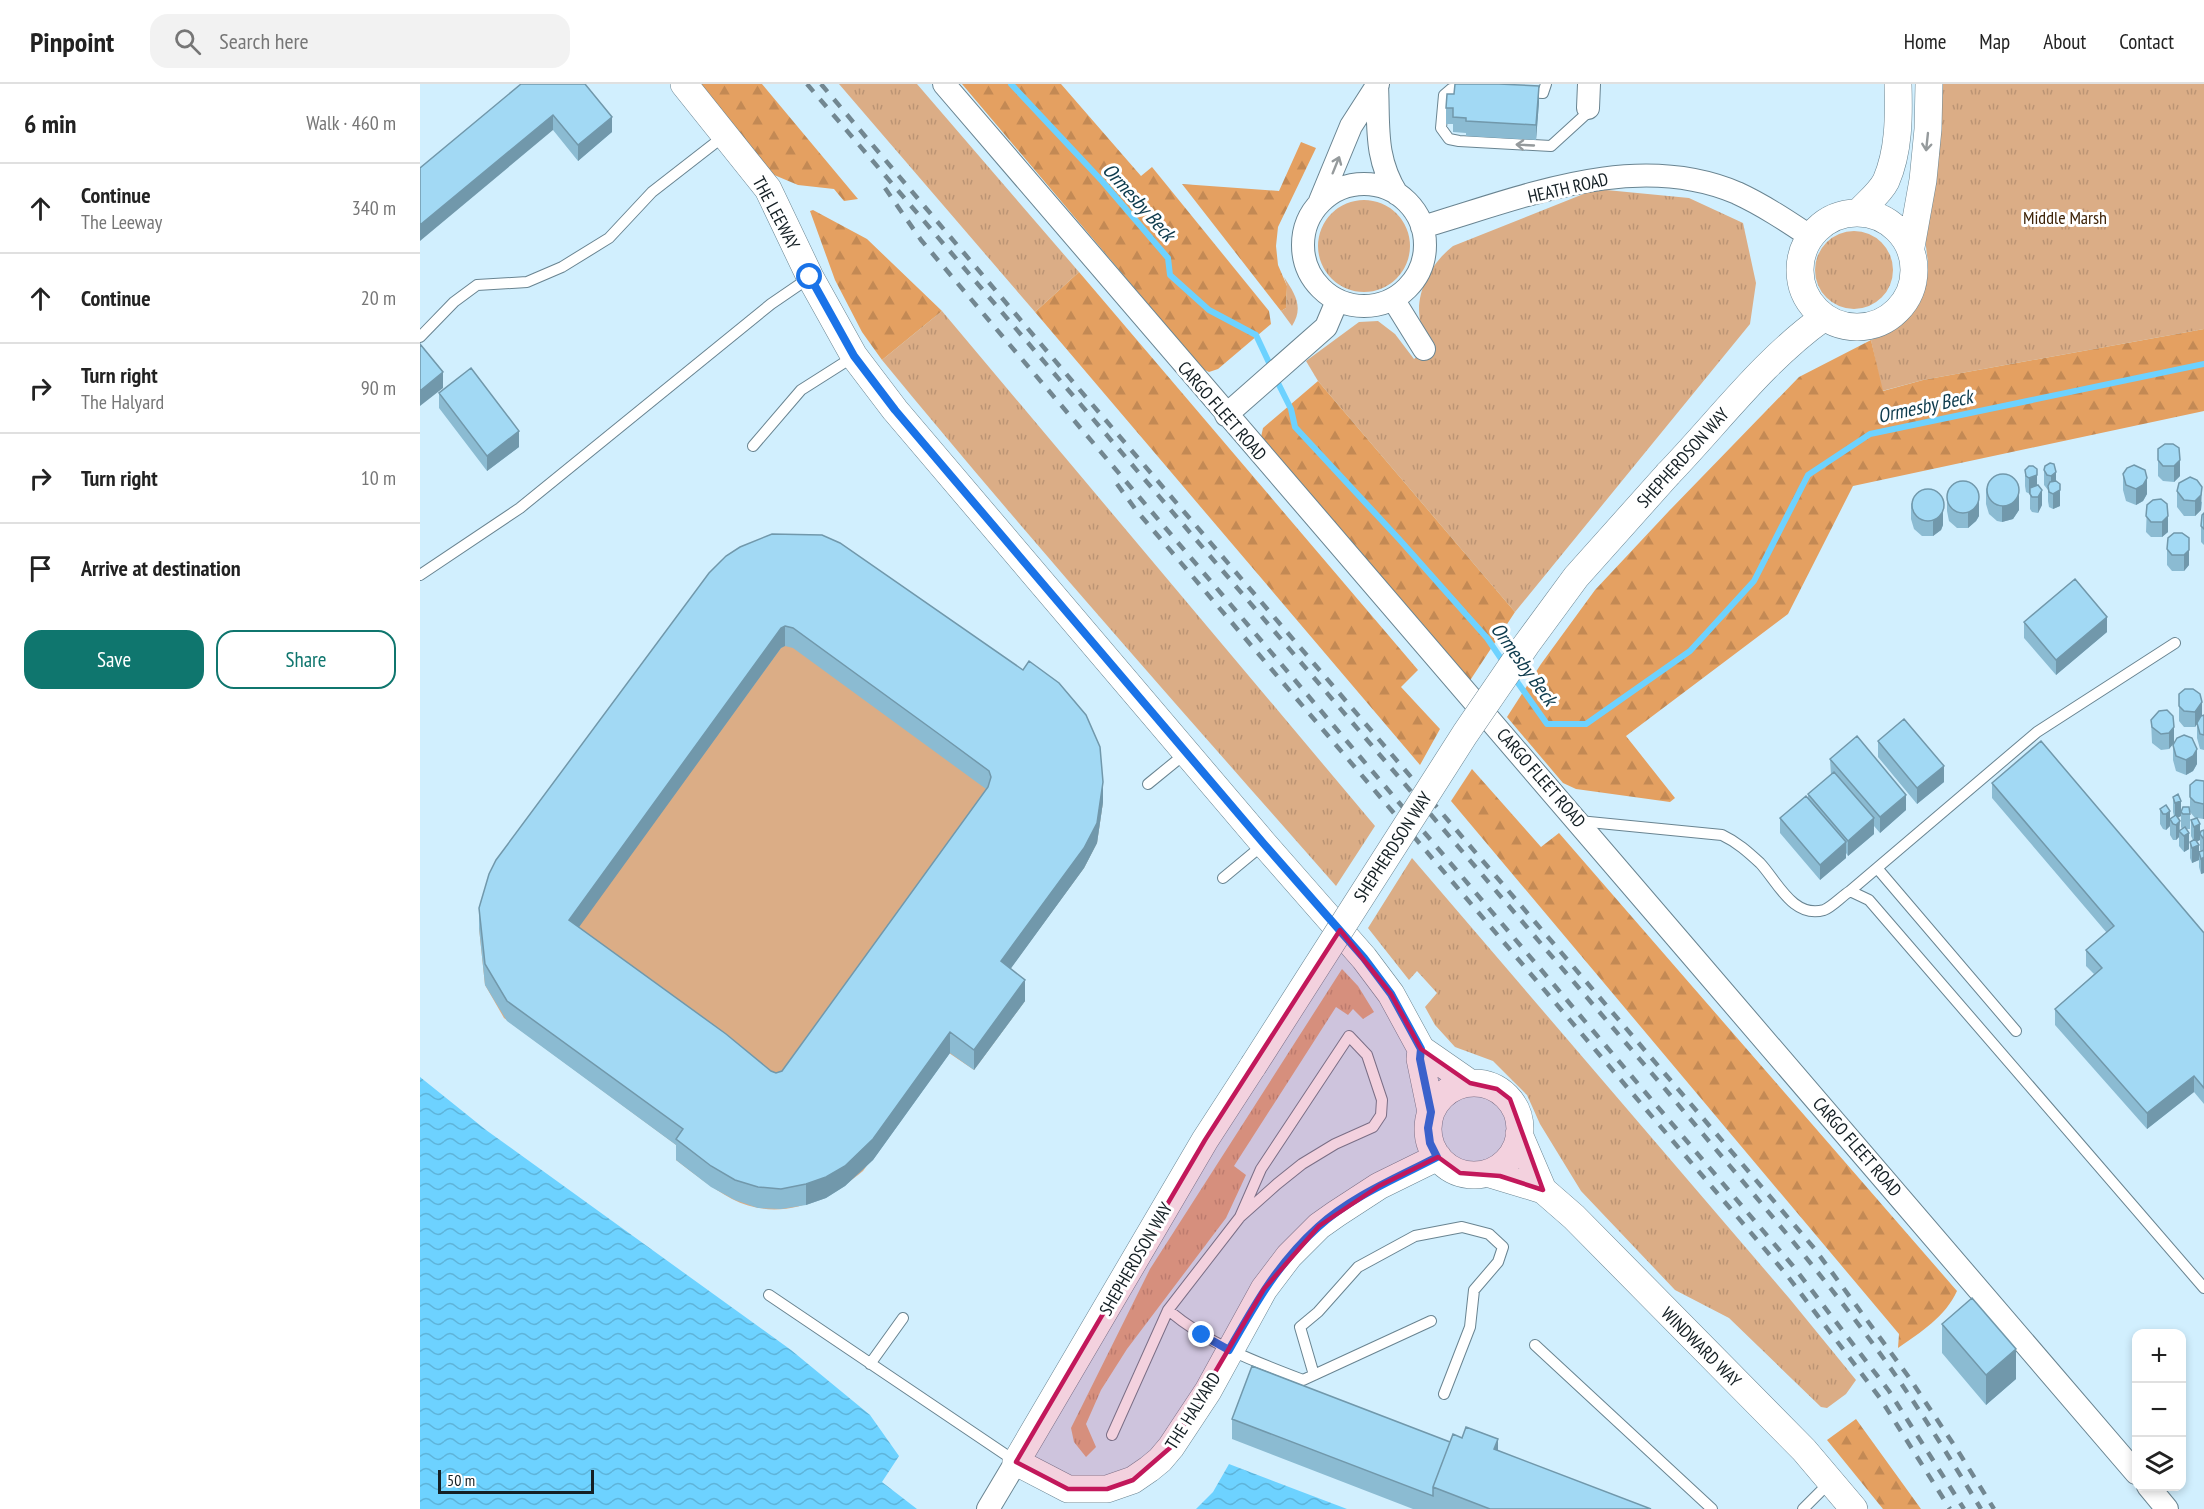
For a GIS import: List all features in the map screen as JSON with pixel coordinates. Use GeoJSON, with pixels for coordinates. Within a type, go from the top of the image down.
{"type":"FeatureCollection","features":[{"type":"Feature","properties":{"kind":"street","name":"THE LEEWAY"},"geometry":{"type":"LineString","coordinates":[[684,84],[768,189],[810,277],[854,356],[895,410],[1186,753],[1364,958],[1391,994],[1421,1049],[1470,1083]]}},
{"type":"Feature","properties":{"kind":"street","name":"CARGO FLEET ROAD"},"geometry":{"type":"LineString","coordinates":[[944,84],[2132,1468]]}},
{"type":"Feature","properties":{"kind":"street"},"geometry":{"type":"LineString","coordinates":[[1588,108],[1589,84]]}},
{"type":"Feature","properties":{"kind":"street"},"geometry":{"type":"LineString","coordinates":[[1858,213],[1885,183],[1895,149],[1899,124],[1898,84]]}},
{"type":"Feature","properties":{"kind":"street"},"geometry":{"type":"LineString","coordinates":[[1911,247],[1900,232],[1878,217],[1858,213],[1841,216],[1824,224],[1811,237],[1803,250],[1801,274],[1804,291],[1814,308],[1824,318],[1856,327],[1877,325],[1894,314],[1910,296],[1915,274],[1911,247],[1923,180],[1928,129],[1929,84]]}},
{"type":"Feature","properties":{"kind":"street"},"geometry":{"type":"LineString","coordinates":[[1377,85],[1379,149],[1386,176],[1397,194]]}},
{"type":"Feature","properties":{"kind":"street"},"geometry":{"type":"LineString","coordinates":[[1319,202],[1336,190],[1357,184],[1378,185],[1397,194],[1413,208],[1422,227],[1425,248],[1420,268],[1409,286],[1393,299],[1375,306],[1356,306],[1337,301],[1318,287],[1306,267],[1302,245],[1307,222],[1328,185],[1351,126],[1377,85]]}},
{"type":"Feature","properties":{"kind":"street","name":"HEATH ROAD"},"geometry":{"type":"LineString","coordinates":[[1422,227],[1575,183],[1611,177],[1662,176],[1700,182],[1734,192],[1761,205],[1811,237]]}},
{"type":"Feature","properties":{"kind":"street"},"geometry":{"type":"LineString","coordinates":[[1393,299],[1424,349]]}},
{"type":"Feature","properties":{"kind":"street"},"geometry":{"type":"LineString","coordinates":[[1226,415],[1326,327],[1337,301]]}},
{"type":"Feature","properties":{"kind":"street","name":"SHEPHERDSON WAY"},"geometry":{"type":"LineString","coordinates":[[1016,1462],[1205,1140],[1466,734],[1526,645],[1576,577],[1668,474],[1762,371],[1798,336],[1824,318]]}},
{"type":"Feature","properties":{"kind":"street","name":"THE LEEWAY"},"geometry":{"type":"LineString","coordinates":[[1421,1049],[1420,1059],[1431,1112]]}},
{"type":"Feature","properties":{"kind":"street"},"geometry":{"type":"LineString","coordinates":[[1470,1083],[1482,1083],[1497,1089],[1510,1099],[1518,1113],[1517,1145],[1509,1159],[1499,1168],[1473,1175],[1460,1173],[1448,1167],[1437,1157],[1430,1143],[1428,1128],[1431,1112],[1439,1098],[1451,1088],[1470,1083]]}},
{"type":"Feature","properties":{"kind":"street","name":"WINDWARD WAY"},"geometry":{"type":"LineString","coordinates":[[1519,1134],[1543,1190]]}},
{"type":"Feature","properties":{"kind":"street","name":"THE HALYARD"},"geometry":{"type":"LineString","coordinates":[[1016,1462],[1068,1489],[1107,1489],[1133,1480],[1160,1460],[1171,1447],[1208,1391],[1264,1289],[1289,1256],[1319,1226],[1379,1186],[1437,1157]]}},
{"type":"Feature","properties":{"kind":"street","name":"WINDWARD WAY"},"geometry":{"type":"LineString","coordinates":[[1487,1173],[1543,1190],[1574,1217],[1796,1442],[1854,1509]]}},
{"type":"Feature","properties":{"kind":"street"},"geometry":{"type":"LineString","coordinates":[[988,1509],[1016,1462]]}},
{"type":"Feature","properties":{"kind":"street"},"geometry":{"type":"LineString","coordinates":[[2152,1491],[2167,1509]]}},
{"type":"Feature","properties":{"kind":"lane"},"geometry":{"type":"LineString","coordinates":[[1510,91],[1543,93],[1546,84]]}},
{"type":"Feature","properties":{"kind":"lane"},"geometry":{"type":"LineString","coordinates":[[1474,90],[1450,89],[1444,95],[1441,129],[1449,139],[1551,146],[1585,115],[1588,108]]}},
{"type":"Feature","properties":{"kind":"lane"},"geometry":{"type":"LineString","coordinates":[[420,337],[454,302],[477,285],[527,282],[562,267],[609,238],[652,192],[726,134]]}},
{"type":"Feature","properties":{"kind":"lane"},"geometry":{"type":"LineString","coordinates":[[420,575],[520,508],[771,304],[810,277]]}},
{"type":"Feature","properties":{"kind":"lane"},"geometry":{"type":"LineString","coordinates":[[753,446],[801,390],[854,356]]}},
{"type":"Feature","properties":{"kind":"lane"},"geometry":{"type":"LineString","coordinates":[[1578,821],[1722,835],[1736,842],[1761,864],[1791,902],[1807,910],[1824,910],[1878,868],[2037,732],[2175,643]]}},
{"type":"Feature","properties":{"kind":"lane"},"geometry":{"type":"LineString","coordinates":[[1148,784],[1186,753]]}},
{"type":"Feature","properties":{"kind":"lane"},"geometry":{"type":"LineString","coordinates":[[1223,878],[1264,844]]}},
{"type":"Feature","properties":{"kind":"lane"},"geometry":{"type":"LineString","coordinates":[[1878,868],[2016,1031]]}},
{"type":"Feature","properties":{"kind":"lane"},"geometry":{"type":"LineString","coordinates":[[1850,891],[1869,900],[2204,1288]]}},
{"type":"Feature","properties":{"kind":"lane"},"geometry":{"type":"LineString","coordinates":[[1112,1435],[1168,1310],[1240,1217],[1302,1164],[1335,1143],[1373,1127],[1378,1121],[1382,1100],[1367,1055],[1350,1036],[1261,1169],[1240,1217]]}},
{"type":"Feature","properties":{"kind":"lane"},"geometry":{"type":"LineString","coordinates":[[1314,1375],[1300,1327],[1318,1312],[1358,1267],[1415,1236],[1462,1227],[1489,1234],[1503,1247],[1498,1262],[1474,1290],[1470,1327],[1444,1394]]}},
{"type":"Feature","properties":{"kind":"lane"},"geometry":{"type":"LineString","coordinates":[[769,1295],[1016,1462]]}},
{"type":"Feature","properties":{"kind":"lane"},"geometry":{"type":"LineString","coordinates":[[1168,1310],[1193,1330],[1229,1350],[1303,1380],[1431,1322]]}},
{"type":"Feature","properties":{"kind":"lane"},"geometry":{"type":"LineString","coordinates":[[870,1364],[903,1318]]}},
{"type":"Feature","properties":{"kind":"lane"},"geometry":{"type":"LineString","coordinates":[[1535,1345],[1712,1509]]}},
{"type":"Feature","properties":{"kind":"lane"},"geometry":{"type":"LineString","coordinates":[[1803,1509],[1830,1482]]}},
{"type":"Feature","properties":{"kind":"highlighted area"},"geometry":{"type":"Polygon","coordinates":[[[1340,930],[1391,994],[1421,1049],[1470,1083],[1497,1089],[1510,1099],[1543,1190],[1500,1176],[1460,1173],[1438,1157],[1379,1186],[1319,1226],[1264,1289],[1171,1447],[1133,1480],[1107,1489],[1068,1489],[1016,1462],[1205,1140],[1340,930]]]}},
{"type":"Feature","properties":{"kind":"green space"},"geometry":{"type":"Polygon","coordinates":[[[697,84],[762,84],[858,199],[844,201],[834,189],[798,185],[767,172],[697,84]]]}},
{"type":"Feature","properties":{"kind":"green space"},"geometry":{"type":"Polygon","coordinates":[[[839,84],[917,84],[1079,272],[1035,312],[839,84]]]}},
{"type":"Feature","properties":{"kind":"green space"},"geometry":{"type":"Polygon","coordinates":[[[962,84],[1061,84],[1141,176],[1152,167],[1269,311],[1271,324],[1218,369],[1209,372],[1203,369],[962,84]]]}},
{"type":"Feature","properties":{"kind":"green space","name":"Middle Marsh"},"geometry":{"type":"Polygon","coordinates":[[[1939,84],[2204,84],[2204,329],[1923,380],[1882,391],[1871,340],[1889,333],[1905,321],[1919,304],[1926,286],[1928,263],[1924,231],[1939,84]]]}},
{"type":"Feature","properties":{"kind":"green space"},"geometry":{"type":"Polygon","coordinates":[[[1301,142],[1316,148],[1278,227],[1276,246],[1278,265],[1287,286],[1286,308],[1281,311],[1182,184],[1279,191],[1301,142]]]}},
{"type":"Feature","properties":{"kind":"green space"},"geometry":{"type":"Polygon","coordinates":[[[1596,189],[1689,198],[1743,223],[1756,283],[1750,324],[1515,612],[1318,381],[1306,361],[1359,322],[1378,321],[1395,334],[1414,359],[1432,345],[1421,324],[1420,302],[1426,280],[1445,253],[1453,246],[1596,189]]]}},
{"type":"Feature","properties":{"kind":"green space"},"geometry":{"type":"Polygon","coordinates":[[[1364,200],[1381,204],[1396,214],[1406,229],[1410,246],[1406,263],[1396,278],[1381,288],[1364,292],[1347,288],[1332,278],[1322,263],[1318,246],[1322,229],[1332,214],[1347,204],[1364,200]]]}},
{"type":"Feature","properties":{"kind":"green space"},"geometry":{"type":"Polygon","coordinates":[[[813,210],[867,239],[942,311],[882,360],[862,332],[835,280],[810,211],[813,210]]]}},
{"type":"Feature","properties":{"kind":"green space"},"geometry":{"type":"Polygon","coordinates":[[[1854,231],[1869,234],[1882,242],[1890,255],[1893,270],[1890,285],[1882,298],[1869,306],[1854,309],[1839,306],[1826,298],[1818,285],[1815,270],[1818,255],[1826,242],[1839,234],[1854,231]]]}},
{"type":"Feature","properties":{"kind":"green space"},"geometry":{"type":"Polygon","coordinates":[[[1079,272],[1418,670],[1401,687],[1440,729],[1420,765],[1035,312],[1079,272]]]}},
{"type":"Feature","properties":{"kind":"green space"},"geometry":{"type":"Polygon","coordinates":[[[1284,277],[1295,295],[1298,307],[1292,326],[1281,311],[1286,308],[1287,286],[1284,277]]]}},
{"type":"Feature","properties":{"kind":"green space"},"geometry":{"type":"Polygon","coordinates":[[[942,311],[1375,826],[1336,886],[1050,559],[882,360],[942,311]]]}},
{"type":"Feature","properties":{"kind":"green space"},"geometry":{"type":"Polygon","coordinates":[[[2204,329],[2204,411],[1853,486],[1788,614],[1626,736],[1675,798],[1670,802],[1576,789],[1563,783],[1507,717],[1541,664],[1595,590],[1799,377],[1871,340],[1883,391],[1923,380],[2204,329]]]}},
{"type":"Feature","properties":{"kind":"green space"},"geometry":{"type":"Polygon","coordinates":[[[1318,381],[1515,612],[1469,682],[1261,437],[1263,428],[1318,381]]]}},
{"type":"Feature","properties":{"kind":"green space"},"geometry":{"type":"Polygon","coordinates":[[[709,594],[1103,802],[1097,843],[1084,868],[1001,981],[1025,1001],[974,1070],[949,1053],[863,1171],[834,1192],[818,1200],[784,1209],[750,1206],[732,1199],[696,1176],[676,1160],[683,1150],[504,1018],[485,985],[479,928],[484,910],[709,594]]]}},
{"type":"Feature","properties":{"kind":"green space"},"geometry":{"type":"Polygon","coordinates":[[[1472,769],[1541,847],[1559,833],[1957,1291],[1946,1309],[1932,1323],[1898,1348],[1899,1334],[1451,801],[1472,769]]]}},
{"type":"Feature","properties":{"kind":"green space"},"geometry":{"type":"Polygon","coordinates":[[[1412,858],[1789,1298],[1856,1380],[1846,1394],[1827,1408],[1821,1407],[1729,1318],[1675,1290],[1581,1191],[1540,1124],[1527,1095],[1493,1061],[1455,1047],[1435,1025],[1425,1007],[1437,993],[1417,971],[1409,980],[1368,928],[1412,858]]]}},
{"type":"Feature","properties":{"kind":"green space"},"geometry":{"type":"Polygon","coordinates":[[[1342,969],[1358,986],[1374,1012],[1363,1019],[1353,1009],[1348,1015],[1336,1007],[1234,1166],[1246,1175],[1226,1218],[1127,1349],[1101,1390],[1086,1424],[1096,1447],[1086,1457],[1074,1442],[1071,1428],[1150,1269],[1342,969]]]}},
{"type":"Feature","properties":{"kind":"green space"},"geometry":{"type":"Polygon","coordinates":[[[1856,1419],[1921,1509],[1883,1509],[1827,1440],[1856,1419]]]}},
{"type":"Feature","properties":{"kind":"water"},"geometry":{"type":"Polygon","coordinates":[[[420,1077],[486,1130],[791,1350],[870,1415],[899,1456],[882,1482],[917,1509],[420,1509],[420,1077]]]}},
{"type":"Feature","properties":{"kind":"water"},"geometry":{"type":"Polygon","coordinates":[[[1229,1464],[1347,1509],[1196,1509],[1213,1492],[1229,1464]]]}},
{"type":"Feature","properties":{"kind":"building"},"geometry":{"type":"Polygon","coordinates":[[[521,84],[585,84],[612,117],[578,145],[553,115],[420,225],[420,168],[521,84]]]}},
{"type":"Feature","properties":{"kind":"building"},"geometry":{"type":"Polygon","coordinates":[[[1455,84],[1539,86],[1536,125],[1466,121],[1466,118],[1453,117],[1453,108],[1446,108],[1447,94],[1454,94],[1455,84]]]}},
{"type":"Feature","properties":{"kind":"building"},"geometry":{"type":"Polygon","coordinates":[[[420,344],[443,372],[420,391],[420,344]]]}},
{"type":"Feature","properties":{"kind":"building"},"geometry":{"type":"Polygon","coordinates":[[[471,368],[519,431],[487,456],[439,393],[471,368]]]}},
{"type":"Feature","properties":{"kind":"building"},"geometry":{"type":"Polygon","coordinates":[[[2165,444],[2173,444],[2179,448],[2180,460],[2174,466],[2163,466],[2158,460],[2158,449],[2165,444]]]}},
{"type":"Feature","properties":{"kind":"building"},"geometry":{"type":"Polygon","coordinates":[[[2050,463],[2054,464],[2056,472],[2051,476],[2047,475],[2044,470],[2045,466],[2050,463]]]}},
{"type":"Feature","properties":{"kind":"building"},"geometry":{"type":"Polygon","coordinates":[[[2134,465],[2145,470],[2147,478],[2143,485],[2136,489],[2126,485],[2123,474],[2127,468],[2134,465]]]}},
{"type":"Feature","properties":{"kind":"building"},"geometry":{"type":"Polygon","coordinates":[[[2029,466],[2037,469],[2037,475],[2029,478],[2026,476],[2025,470],[2029,466]]]}},
{"type":"Feature","properties":{"kind":"building"},"geometry":{"type":"Polygon","coordinates":[[[2003,474],[2014,479],[2019,490],[2014,501],[2003,506],[1992,501],[1987,490],[1992,479],[2003,474]]]}},
{"type":"Feature","properties":{"kind":"building"},"geometry":{"type":"Polygon","coordinates":[[[2190,477],[2197,480],[2202,487],[2201,495],[2195,501],[2184,500],[2177,491],[2179,483],[2190,477]]]}},
{"type":"Feature","properties":{"kind":"building"},"geometry":{"type":"Polygon","coordinates":[[[1963,481],[1974,486],[1979,497],[1974,508],[1963,513],[1952,508],[1947,497],[1952,486],[1963,481]]]}},
{"type":"Feature","properties":{"kind":"building"},"geometry":{"type":"Polygon","coordinates":[[[2056,481],[2060,484],[2060,490],[2053,494],[2049,492],[2048,486],[2050,482],[2056,481]]]}},
{"type":"Feature","properties":{"kind":"building"},"geometry":{"type":"Polygon","coordinates":[[[2038,485],[2042,490],[2038,497],[2032,497],[2030,488],[2038,485]]]}},
{"type":"Feature","properties":{"kind":"building"},"geometry":{"type":"Polygon","coordinates":[[[1928,489],[1939,494],[1944,505],[1939,516],[1928,521],[1917,516],[1912,505],[1917,494],[1928,489]]]}},
{"type":"Feature","properties":{"kind":"building"},"geometry":{"type":"Polygon","coordinates":[[[2161,499],[2167,504],[2168,516],[2162,522],[2151,522],[2146,516],[2147,505],[2153,500],[2161,499]]]}},
{"type":"Feature","properties":{"kind":"building"},"geometry":{"type":"Polygon","coordinates":[[[2204,513],[2204,529],[2201,526],[2204,513]]]}},
{"type":"Feature","properties":{"kind":"building"},"geometry":{"type":"Polygon","coordinates":[[[2174,533],[2182,533],[2189,538],[2189,550],[2184,555],[2172,555],[2167,549],[2168,538],[2174,533]]]}},
{"type":"Feature","properties":{"kind":"building"},"geometry":{"type":"Polygon","coordinates":[[[772,534],[822,535],[840,543],[1023,670],[1029,661],[1059,683],[1086,715],[1100,747],[1103,782],[1097,823],[1084,848],[1001,961],[1025,980],[974,1050],[950,1032],[873,1139],[845,1166],[826,1177],[781,1189],[758,1187],[735,1180],[711,1166],[676,1139],[683,1129],[507,1001],[485,964],[479,908],[489,874],[496,860],[709,573],[726,556],[740,547],[772,534]],[[785,626],[781,628],[569,920],[776,1073],[782,1071],[988,787],[991,777],[989,771],[793,628],[785,626]]]}},
{"type":"Feature","properties":{"kind":"building"},"geometry":{"type":"Polygon","coordinates":[[[2075,579],[2107,617],[2056,660],[2024,622],[2075,579]]]}},
{"type":"Feature","properties":{"kind":"building"},"geometry":{"type":"Polygon","coordinates":[[[2185,689],[2193,689],[2200,694],[2202,702],[2195,712],[2184,711],[2179,706],[2179,694],[2185,689]]]}},
{"type":"Feature","properties":{"kind":"building"},"geometry":{"type":"Polygon","coordinates":[[[2167,710],[2173,716],[2174,727],[2169,733],[2161,734],[2152,727],[2151,720],[2159,711],[2167,710]]]}},
{"type":"Feature","properties":{"kind":"building"},"geometry":{"type":"Polygon","coordinates":[[[2204,715],[2204,735],[2200,734],[2197,723],[2204,715]]]}},
{"type":"Feature","properties":{"kind":"building"},"geometry":{"type":"Polygon","coordinates":[[[1904,719],[1944,766],[1917,788],[1878,741],[1904,719]]]}},
{"type":"Feature","properties":{"kind":"building"},"geometry":{"type":"Polygon","coordinates":[[[2184,735],[2192,738],[2197,749],[2193,756],[2186,760],[2176,756],[2173,745],[2177,738],[2184,735]]]}},
{"type":"Feature","properties":{"kind":"building"},"geometry":{"type":"Polygon","coordinates":[[[1857,736],[1906,795],[1880,817],[1830,759],[1857,736]]]}},
{"type":"Feature","properties":{"kind":"building"},"geometry":{"type":"Polygon","coordinates":[[[2041,741],[2204,933],[2204,1088],[2194,1076],[2147,1113],[2055,1009],[2102,968],[2086,950],[2114,926],[1992,783],[2041,741]]]}},
{"type":"Feature","properties":{"kind":"building"},"geometry":{"type":"Polygon","coordinates":[[[1834,772],[1874,818],[1848,841],[1808,794],[1834,772]]]}},
{"type":"Feature","properties":{"kind":"building"},"geometry":{"type":"Polygon","coordinates":[[[2196,780],[2204,781],[2203,804],[2195,802],[2190,797],[2190,785],[2196,780]]]}},
{"type":"Feature","properties":{"kind":"building"},"geometry":{"type":"Polygon","coordinates":[[[2178,794],[2181,801],[2175,803],[2173,797],[2178,794]]]}},
{"type":"Feature","properties":{"kind":"building"},"geometry":{"type":"Polygon","coordinates":[[[1806,796],[1846,842],[1820,865],[1780,818],[1806,796]]]}},
{"type":"Feature","properties":{"kind":"building"},"geometry":{"type":"Polygon","coordinates":[[[2166,805],[2170,811],[2163,814],[2160,809],[2166,805]]]}},
{"type":"Feature","properties":{"kind":"building"},"geometry":{"type":"Polygon","coordinates":[[[2183,807],[2189,807],[2190,814],[2181,812],[2183,807]]]}},
{"type":"Feature","properties":{"kind":"building"},"geometry":{"type":"Polygon","coordinates":[[[2176,815],[2180,821],[2176,825],[2170,819],[2176,815]]]}},
{"type":"Feature","properties":{"kind":"building"},"geometry":{"type":"Polygon","coordinates":[[[2197,818],[2200,824],[2194,827],[2191,820],[2197,818]]]}},
{"type":"Feature","properties":{"kind":"building"},"geometry":{"type":"Polygon","coordinates":[[[2185,827],[2189,833],[2184,836],[2179,831],[2185,827]]]}},
{"type":"Feature","properties":{"kind":"building"},"geometry":{"type":"Polygon","coordinates":[[[2195,839],[2199,845],[2192,848],[2190,842],[2195,839]]]}},
{"type":"Feature","properties":{"kind":"building"},"geometry":{"type":"Polygon","coordinates":[[[2204,850],[2204,857],[2201,859],[2199,852],[2204,850]]]}},
{"type":"Feature","properties":{"kind":"building"},"geometry":{"type":"Polygon","coordinates":[[[1972,1298],[2016,1349],[1986,1375],[1942,1324],[1972,1298]]]}},
{"type":"Feature","properties":{"kind":"building"},"geometry":{"type":"Polygon","coordinates":[[[1252,1366],[1450,1442],[1433,1487],[1433,1496],[1232,1419],[1252,1366]]]}},
{"type":"Feature","properties":{"kind":"building"},"geometry":{"type":"Polygon","coordinates":[[[1466,1427],[1498,1439],[1494,1449],[1651,1509],[1490,1509],[1433,1487],[1453,1434],[1462,1438],[1466,1427]]]}},
{"type":"Feature","properties":{"kind":"waterway","name":"Ormesby Beck"},"geometry":{"type":"LineString","coordinates":[[1011,84],[1102,181],[1168,258],[1170,275],[1209,310],[1256,335],[1272,369]]}},
{"type":"Feature","properties":{"kind":"waterway","name":"Ormesby Beck"},"geometry":{"type":"LineString","coordinates":[[1513,676],[1547,724],[1586,724],[1690,651],[1754,581],[1808,475],[1870,434],[2204,364]]}},
{"type":"Feature","properties":{"kind":"waterway","name":"Ormesby Beck"},"geometry":{"type":"LineString","coordinates":[[1276,379],[1291,409],[1295,427],[1487,638],[1504,663]]}},
{"type":"Feature","properties":{"kind":"railway"},"geometry":{"type":"LineString","coordinates":[[807,84],[1778,1223],[1884,1359],[1934,1433],[1981,1509]]}},
{"type":"Feature","properties":{"kind":"railway"},"geometry":{"type":"LineString","coordinates":[[821,84],[1814,1248],[1908,1376],[1994,1509]]}},
{"type":"Feature","properties":{"kind":"railway"},"geometry":{"type":"LineString","coordinates":[[885,188],[921,240],[1793,1266],[1889,1391],[1964,1509]]}},
{"type":"Feature","properties":{"kind":"railway"},"geometry":{"type":"LineString","coordinates":[[1117,484],[1136,510],[1786,1274],[1880,1398],[1950,1509]]}},
{"type":"Feature","properties":{"kind":"route"},"geometry":{"type":"LineString","coordinates":[[810,277],[854,356],[895,410],[1264,844],[1364,958],[1391,994],[1421,1049],[1420,1059],[1431,1112],[1428,1128],[1430,1143],[1437,1157],[1379,1186],[1319,1226],[1289,1256],[1264,1289],[1229,1350],[1202,1335]]}}]}
